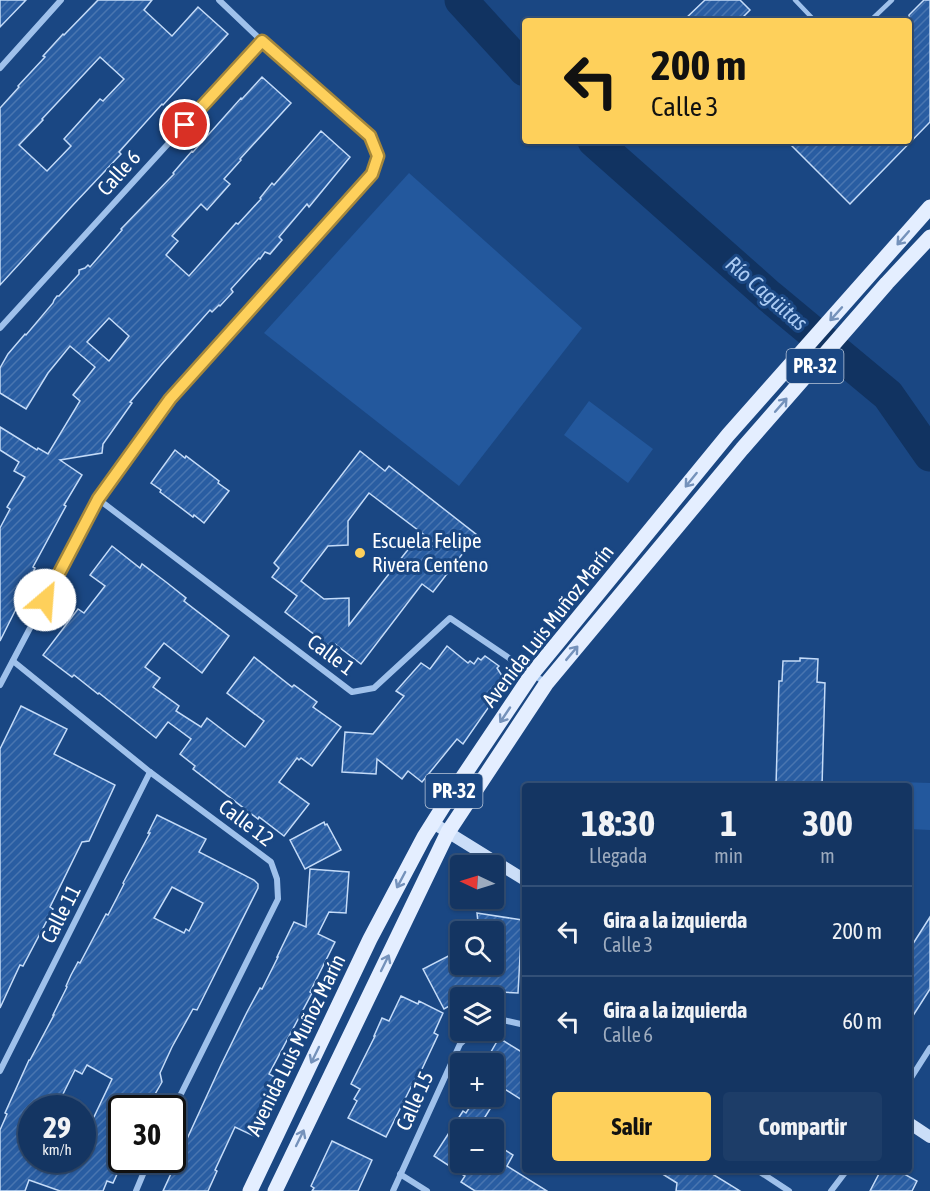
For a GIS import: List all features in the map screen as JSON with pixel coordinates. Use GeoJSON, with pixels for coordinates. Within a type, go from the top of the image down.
{"type":"FeatureCollection","features":[{"type":"Feature","properties":{"kind":"main road","name":"Avenida Luis Muñoz Marín"},"geometry":{"type":"LineString","coordinates":[[250,1191],[370,939],[424,837],[532,674],[728,435],[930,207]]}},
{"type":"Feature","properties":{"kind":"main road","name":"Avenida Luis Muñoz Marín"},"geometry":{"type":"LineString","coordinates":[[275,1191],[448,832],[546,684],[742,449],[930,237]]}},
{"type":"Feature","properties":{"kind":"street"},"geometry":{"type":"LineString","coordinates":[[0,68],[61,0]]}},
{"type":"Feature","properties":{"kind":"street"},"geometry":{"type":"LineString","coordinates":[[0,685],[98,499],[170,399],[372,174],[378,156],[370,136],[219,0]]}},
{"type":"Feature","properties":{"kind":"street","name":"Calle 6"},"geometry":{"type":"LineString","coordinates":[[0,328],[262,41]]}},
{"type":"Feature","properties":{"kind":"street","name":"Calle 1"},"geometry":{"type":"LineString","coordinates":[[98,499],[352,692],[374,688],[450,618],[546,684]]}},
{"type":"Feature","properties":{"kind":"street","name":"Calle 12"},"geometry":{"type":"LineString","coordinates":[[13,661],[150,772],[271,862],[277,879],[278,899],[180,1095]]}},
{"type":"Feature","properties":{"kind":"street","name":"Calle 11"},"geometry":{"type":"LineString","coordinates":[[0,1071],[150,772]]}},
{"type":"Feature","properties":{"kind":"street"},"geometry":{"type":"LineString","coordinates":[[433,823],[522,878]]}},
{"type":"Feature","properties":{"kind":"street"},"geometry":{"type":"LineString","coordinates":[[504,1020],[522,1024]]}},
{"type":"Feature","properties":{"kind":"street","name":"Calle 15"},"geometry":{"type":"LineString","coordinates":[[393,1191],[463,1041]]}},
{"type":"Feature","properties":{"kind":"street"},"geometry":{"type":"LineString","coordinates":[[912,1076],[930,1048]]}},
{"type":"Feature","properties":{"kind":"street"},"geometry":{"type":"LineString","coordinates":[[912,1125],[930,1137]]}},
{"type":"Feature","properties":{"kind":"street"},"geometry":{"type":"LineString","coordinates":[[136,1191],[144,1173]]}},
{"type":"Feature","properties":{"kind":"street"},"geometry":{"type":"LineString","coordinates":[[762,1173],[789,1191]]}},
{"type":"Feature","properties":{"kind":"street"},"geometry":{"type":"LineString","coordinates":[[831,1191],[844,1173]]}},
{"type":"Feature","properties":{"kind":"street"},"geometry":{"type":"LineString","coordinates":[[400,1174],[427,1191]]}},
{"type":"Feature","properties":{"kind":"lane"},"geometry":{"type":"LineString","coordinates":[[795,0],[812,18]]}},
{"type":"Feature","properties":{"kind":"lane"},"geometry":{"type":"LineString","coordinates":[[873,18],[892,0]]}},
{"type":"Feature","properties":{"kind":"shaded area"},"geometry":{"type":"Polygon","coordinates":[[[409,173],[582,328],[459,486],[264,333],[409,173]]]}},
{"type":"Feature","properties":{"kind":"shaded area"},"geometry":{"type":"Polygon","coordinates":[[[589,401],[653,449],[628,483],[564,435],[589,401]]]}},
{"type":"Feature","properties":{"kind":"shaded area"},"geometry":{"type":"Polygon","coordinates":[[[866,781],[930,783],[930,830],[912,829],[912,783],[866,783],[866,781]]]}},
{"type":"Feature","properties":{"kind":"building"},"geometry":{"type":"Polygon","coordinates":[[[0,0],[26,0],[0,27],[0,0]]]}},
{"type":"Feature","properties":{"kind":"building"},"geometry":{"type":"Polygon","coordinates":[[[98,0],[152,0],[144,10],[172,36],[198,7],[228,34],[0,285],[0,108],[45,57],[43,56],[98,0]],[[100,57],[19,145],[47,171],[71,146],[64,139],[100,99],[103,101],[124,79],[100,57]]]}},
{"type":"Feature","properties":{"kind":"building"},"geometry":{"type":"Polygon","coordinates":[[[705,0],[740,0],[750,10],[742,18],[686,18],[705,0]]]}},
{"type":"Feature","properties":{"kind":"building"},"geometry":{"type":"Polygon","coordinates":[[[924,0],[930,0],[930,122],[912,140],[912,18],[909,18],[909,15],[924,0]]]}},
{"type":"Feature","properties":{"kind":"building"},"geometry":{"type":"Polygon","coordinates":[[[262,77],[291,103],[224,179],[230,184],[207,210],[201,204],[172,236],[178,241],[166,255],[189,276],[321,131],[350,157],[309,207],[307,204],[279,237],[282,240],[270,254],[265,252],[259,258],[231,289],[233,292],[220,306],[212,312],[210,310],[130,402],[132,403],[103,444],[102,453],[60,460],[82,475],[33,567],[35,568],[0,641],[0,528],[10,509],[7,507],[25,477],[14,471],[19,462],[0,450],[0,427],[37,450],[38,448],[48,454],[80,401],[73,395],[95,367],[70,346],[48,373],[26,409],[0,393],[0,368],[8,354],[57,296],[79,274],[79,270],[88,265],[90,267],[121,229],[262,77]],[[109,318],[87,342],[109,361],[129,336],[109,318]]]}},
{"type":"Feature","properties":{"kind":"building"},"geometry":{"type":"Polygon","coordinates":[[[790,144],[909,144],[850,204],[790,144]]]}},
{"type":"Feature","properties":{"kind":"building"},"geometry":{"type":"Polygon","coordinates":[[[175,450],[219,481],[218,483],[229,491],[204,523],[194,515],[193,517],[151,483],[175,450]]]}},
{"type":"Feature","properties":{"kind":"building"},"geometry":{"type":"Polygon","coordinates":[[[360,451],[385,471],[389,466],[477,535],[433,592],[422,584],[361,664],[335,644],[332,648],[285,612],[297,596],[272,577],[279,568],[274,563],[360,451]],[[369,493],[348,521],[348,545],[328,546],[301,581],[324,599],[349,598],[349,625],[410,547],[439,546],[369,493]]]}},
{"type":"Feature","properties":{"kind":"building"},"geometry":{"type":"Polygon","coordinates":[[[112,546],[140,568],[142,564],[166,582],[186,598],[184,601],[229,636],[202,673],[164,643],[145,667],[160,678],[153,687],[179,706],[176,711],[201,727],[207,718],[245,747],[264,721],[227,693],[254,657],[292,687],[294,685],[317,702],[313,707],[341,727],[312,766],[301,758],[299,760],[297,758],[279,782],[309,804],[284,836],[193,769],[195,766],[180,754],[191,739],[168,722],[156,738],[99,693],[74,675],[72,677],[43,655],[78,609],[84,613],[105,586],[90,575],[112,546]]]}},
{"type":"Feature","properties":{"kind":"building"},"geometry":{"type":"Polygon","coordinates":[[[447,646],[468,663],[470,661],[474,664],[478,658],[481,660],[485,656],[499,666],[497,668],[504,679],[502,688],[463,744],[457,739],[422,782],[408,771],[402,779],[377,759],[376,774],[342,772],[345,732],[373,734],[404,696],[396,691],[421,663],[430,669],[447,646]]]}},
{"type":"Feature","properties":{"kind":"building"},"geometry":{"type":"Polygon","coordinates":[[[800,658],[818,659],[817,682],[825,683],[822,783],[776,783],[779,681],[782,681],[783,661],[800,661],[800,658]]]}},
{"type":"Feature","properties":{"kind":"building"},"geometry":{"type":"Polygon","coordinates":[[[21,706],[67,729],[54,754],[115,785],[89,841],[82,842],[50,907],[53,909],[23,966],[20,965],[0,1008],[0,749],[21,706]]]}},
{"type":"Feature","properties":{"kind":"building"},"geometry":{"type":"Polygon","coordinates":[[[157,815],[206,839],[199,852],[254,880],[258,888],[197,1010],[193,1009],[172,1047],[160,1073],[162,1082],[154,1095],[108,1095],[108,1173],[118,1173],[113,1183],[107,1181],[103,1191],[60,1191],[29,1180],[25,1191],[0,1191],[0,1130],[7,1114],[5,1113],[29,1060],[54,1015],[71,975],[78,962],[80,963],[106,914],[108,915],[150,833],[148,833],[157,815]],[[172,887],[154,918],[184,933],[186,929],[189,931],[203,903],[172,887]]]}},
{"type":"Feature","properties":{"kind":"building"},"geometry":{"type":"Polygon","coordinates":[[[324,822],[341,850],[305,869],[290,840],[324,822]]]}},
{"type":"Feature","properties":{"kind":"building"},"geometry":{"type":"Polygon","coordinates":[[[310,869],[349,872],[346,913],[329,912],[318,934],[335,942],[310,992],[312,993],[269,1074],[280,1080],[271,1097],[275,1099],[256,1137],[235,1127],[208,1191],[163,1191],[171,1173],[186,1173],[186,1141],[247,1012],[260,988],[262,989],[294,922],[306,927],[310,869]]]}},
{"type":"Feature","properties":{"kind":"building"},"geometry":{"type":"Polygon","coordinates":[[[477,913],[522,920],[518,993],[504,992],[504,987],[450,987],[450,1006],[444,1009],[423,969],[450,955],[450,975],[504,975],[504,921],[478,921],[477,913]]]}},
{"type":"Feature","properties":{"kind":"building"},"geometry":{"type":"Polygon","coordinates":[[[930,917],[930,989],[912,1017],[912,945],[930,917]]]}},
{"type":"Feature","properties":{"kind":"building"},"geometry":{"type":"Polygon","coordinates":[[[401,996],[418,1004],[419,1001],[443,1013],[434,1033],[438,1035],[386,1137],[348,1118],[357,1101],[354,1099],[360,1089],[351,1084],[382,1018],[389,1021],[401,996]]]}},
{"type":"Feature","properties":{"kind":"building"},"geometry":{"type":"Polygon","coordinates":[[[497,1041],[504,1041],[522,1052],[522,1100],[504,1089],[504,1053],[490,1053],[497,1041]]]}},
{"type":"Feature","properties":{"kind":"building"},"geometry":{"type":"Polygon","coordinates":[[[470,1107],[491,1107],[484,1119],[458,1119],[463,1111],[466,1113],[470,1107]]]}},
{"type":"Feature","properties":{"kind":"building"},"geometry":{"type":"Polygon","coordinates":[[[450,1131],[450,1166],[434,1156],[450,1131]]]}},
{"type":"Feature","properties":{"kind":"building"},"geometry":{"type":"Polygon","coordinates":[[[332,1141],[372,1160],[358,1191],[312,1191],[314,1188],[311,1186],[332,1141]]]}},
{"type":"Feature","properties":{"kind":"building"},"geometry":{"type":"Polygon","coordinates":[[[504,1149],[513,1155],[507,1166],[547,1191],[475,1191],[461,1182],[465,1176],[460,1173],[504,1173],[504,1149]]]}},
{"type":"Feature","properties":{"kind":"building"},"geometry":{"type":"Polygon","coordinates":[[[661,1173],[711,1173],[740,1191],[676,1191],[677,1183],[661,1173]]]}},
{"type":"Feature","properties":{"kind":"building"},"geometry":{"type":"Polygon","coordinates":[[[879,1173],[902,1173],[917,1181],[912,1191],[870,1191],[879,1173]]]}},
{"type":"Feature","properties":{"kind":"waterway","name":"Río Cagüitas"},"geometry":{"type":"LineString","coordinates":[[461,0],[522,67]]}},
{"type":"Feature","properties":{"kind":"waterway","name":"Río Cagüitas"},"geometry":{"type":"LineString","coordinates":[[597,144],[769,296],[888,395],[930,455]]}},
{"type":"Feature","properties":{"kind":"place","name":"Escuela Felipe Rivera Centeno"},"geometry":{"type":"Point","coordinates":[360,553]}},
{"type":"Feature","properties":{"kind":"route"},"geometry":{"type":"LineString","coordinates":[[45,600],[98,499],[170,399],[372,174],[378,156],[370,136],[262,41],[185,125]]}}]}
